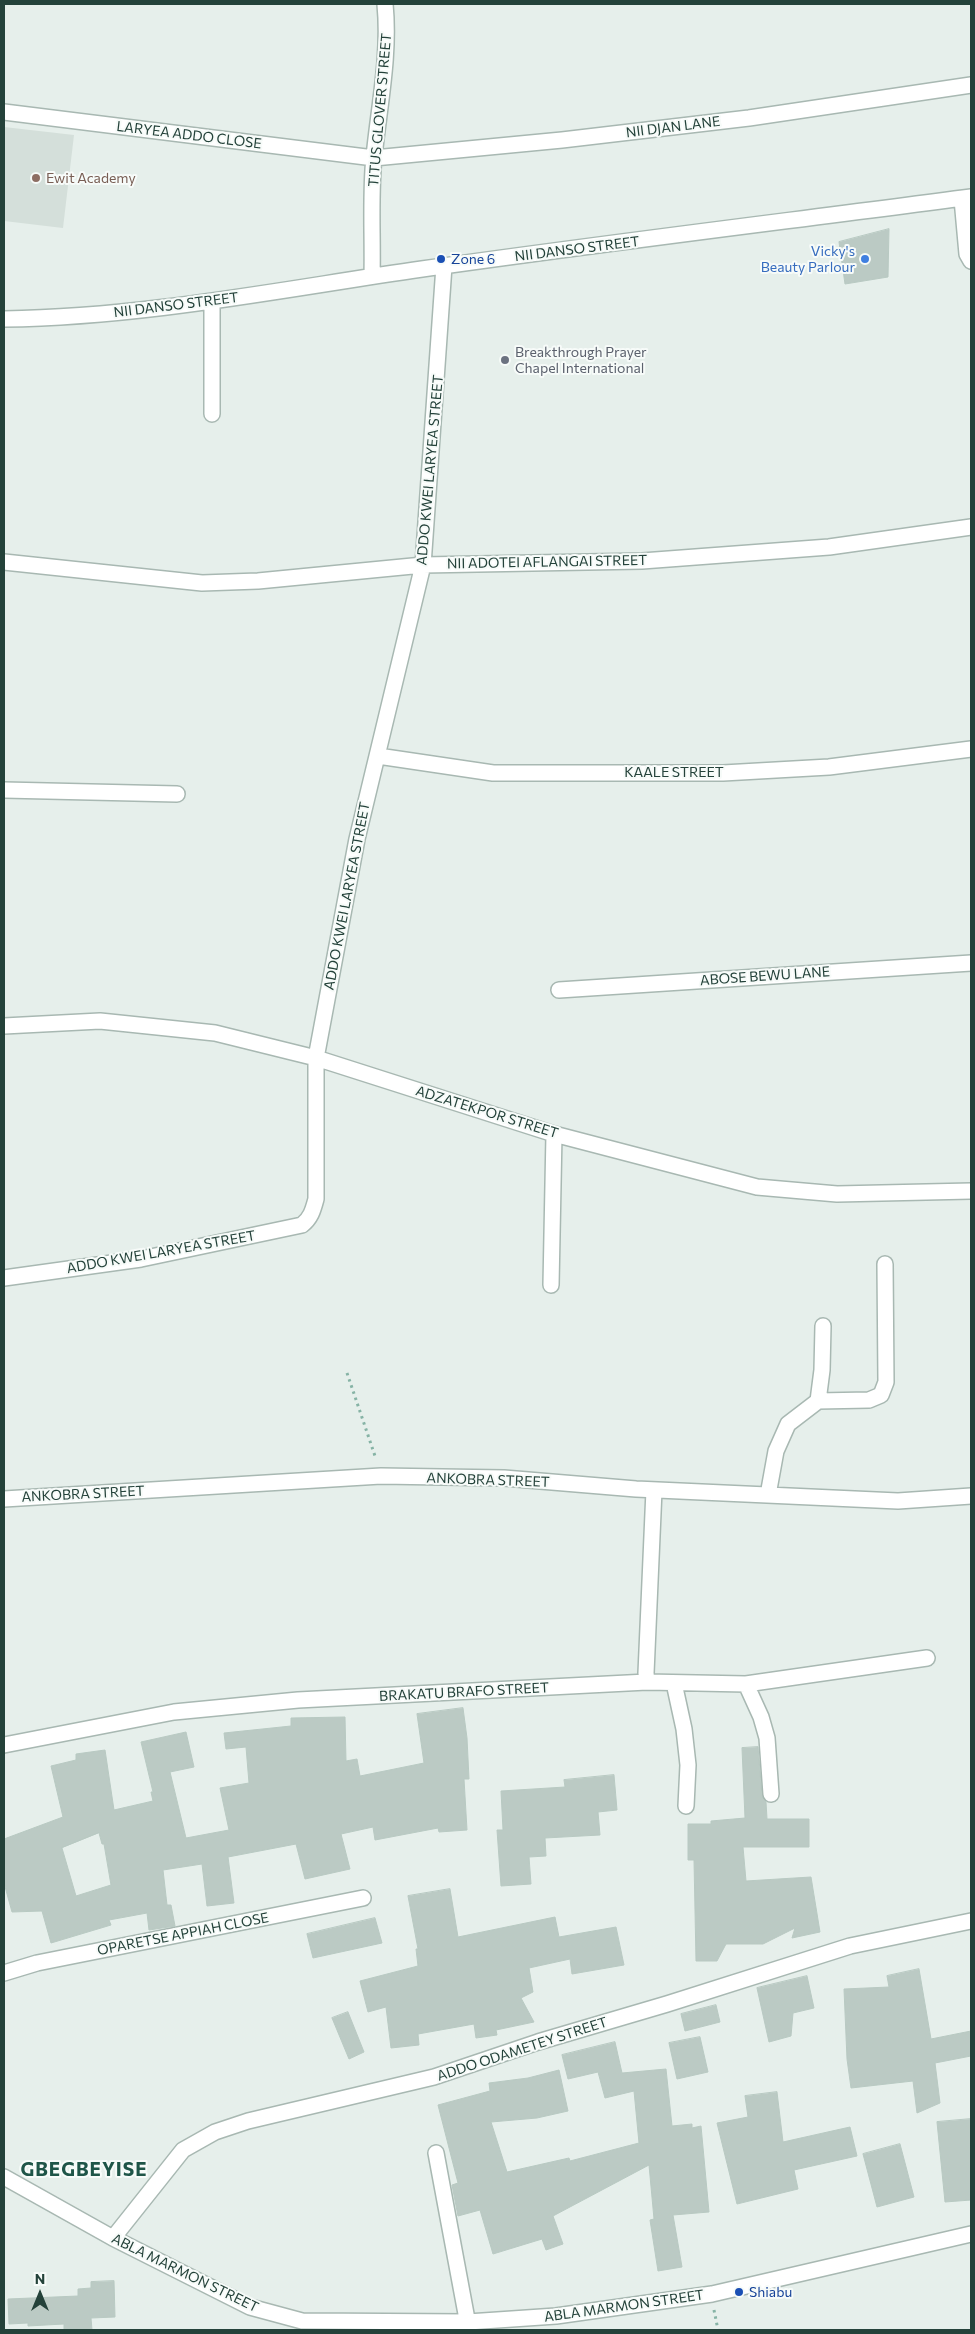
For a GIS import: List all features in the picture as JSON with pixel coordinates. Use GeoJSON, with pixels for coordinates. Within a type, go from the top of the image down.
{"type":"FeatureCollection","features":[{"type":"Feature","properties":{"kind":"street","name":"TITUS GLOVER STREET"},"geometry":{"type":"LineString","coordinates":[[372,276],[374,158],[384,81],[387,27],[385,4]]}},
{"type":"Feature","properties":{"kind":"street","name":"NII DJAN LANE"},"geometry":{"type":"LineString","coordinates":[[374,158],[562,140],[749,118],[971,85]]}},
{"type":"Feature","properties":{"kind":"street","name":"LARYEA ADDO CLOSE"},"geometry":{"type":"LineString","coordinates":[[4,112],[374,158]]}},
{"type":"Feature","properties":{"kind":"street","name":"NII DANSO STREET"},"geometry":{"type":"LineString","coordinates":[[4,319],[83,317],[212,302],[444,266],[966,198]]}},
{"type":"Feature","properties":{"kind":"street"},"geometry":{"type":"LineString","coordinates":[[966,198],[967,254],[971,261]]}},
{"type":"Feature","properties":{"kind":"street","name":"ADDO KWEI LARYEA STREET"},"geometry":{"type":"LineString","coordinates":[[4,1278],[141,1258],[302,1225],[309,1220],[316,1199],[316,1058],[357,838],[423,565],[444,266]]}},
{"type":"Feature","properties":{"kind":"street"},"geometry":{"type":"LineString","coordinates":[[212,302],[212,414]]}},
{"type":"Feature","properties":{"kind":"street","name":"NII ADOTEI AFLANGAI STREET"},"geometry":{"type":"LineString","coordinates":[[4,562],[202,583],[258,582],[423,565],[642,561],[829,547],[971,527]]}},
{"type":"Feature","properties":{"kind":"street","name":"KAALE STREET"},"geometry":{"type":"LineString","coordinates":[[378,756],[493,773],[724,773],[829,767],[971,749]]}},
{"type":"Feature","properties":{"kind":"street"},"geometry":{"type":"LineString","coordinates":[[4,790],[177,794]]}},
{"type":"Feature","properties":{"kind":"street","name":"ABOSE BEWU LANE"},"geometry":{"type":"LineString","coordinates":[[559,990],[971,962]]}},
{"type":"Feature","properties":{"kind":"street","name":"ADZATEKPOR STREET"},"geometry":{"type":"LineString","coordinates":[[4,1026],[100,1021],[215,1033],[316,1058],[554,1134],[757,1187],[837,1194],[971,1192]]}},
{"type":"Feature","properties":{"kind":"street"},"geometry":{"type":"LineString","coordinates":[[550,1285],[554,1134]]}},
{"type":"Feature","properties":{"kind":"street"},"geometry":{"type":"LineString","coordinates":[[768,1495],[776,1451],[788,1424],[818,1401],[870,1400],[881,1395],[886,1382],[885,1264]]}},
{"type":"Feature","properties":{"kind":"street"},"geometry":{"type":"LineString","coordinates":[[818,1401],[822,1370],[823,1326]]}},
{"type":"Feature","properties":{"kind":"street","name":"ANKOBRA STREET"},"geometry":{"type":"LineString","coordinates":[[4,1499],[381,1476],[504,1478],[654,1490],[898,1501],[971,1496]]}},
{"type":"Feature","properties":{"kind":"street"},"geometry":{"type":"LineString","coordinates":[[647,1682],[654,1490]]}},
{"type":"Feature","properties":{"kind":"street","name":"BRAKATU BRAFO STREET"},"geometry":{"type":"LineString","coordinates":[[4,1745],[174,1712],[298,1700],[647,1682],[746,1684],[927,1658]]}},
{"type":"Feature","properties":{"kind":"street"},"geometry":{"type":"LineString","coordinates":[[674,1683],[684,1729],[688,1765],[686,1806]]}},
{"type":"Feature","properties":{"kind":"street"},"geometry":{"type":"LineString","coordinates":[[746,1684],[761,1717],[767,1738],[771,1794]]}},
{"type":"Feature","properties":{"kind":"street","name":"OPARETSE APPIAH CLOSE"},"geometry":{"type":"LineString","coordinates":[[4,1973],[37,1963],[363,1898]]}},
{"type":"Feature","properties":{"kind":"street","name":"ADDO ODAMETEY STREET"},"geometry":{"type":"LineString","coordinates":[[114,2238],[183,2150],[215,2132],[248,2121],[434,2077],[538,2042],[667,2004],[850,1946],[971,1921]]}},
{"type":"Feature","properties":{"kind":"street"},"geometry":{"type":"LineString","coordinates":[[436,2152],[468,2326]]}},
{"type":"Feature","properties":{"kind":"street","name":"ABLA MARMON STREET"},"geometry":{"type":"LineString","coordinates":[[4,2177],[114,2238],[250,2307],[302,2321],[468,2326],[556,2316],[712,2294],[971,2234]]}},
{"type":"Feature","properties":{"kind":"path"},"geometry":{"type":"LineString","coordinates":[[347,1374],[367,1429],[381,1476]]}},
{"type":"Feature","properties":{"kind":"shaded area","name":"Ewit Academy"},"geometry":{"type":"Polygon","coordinates":[[[4,127],[74,135],[63,228],[4,221],[4,127]]]}},
{"type":"Feature","properties":{"kind":"building","name":"Vicky's Beauty Parlour"},"geometry":{"type":"Polygon","coordinates":[[[889,229],[888,277],[845,284],[839,242],[889,229]]]}},
{"type":"Feature","properties":{"kind":"building"},"geometry":{"type":"Polygon","coordinates":[[[463,1708],[469,1779],[464,1779],[467,1830],[439,1832],[438,1828],[375,1840],[373,1827],[341,1834],[350,1869],[305,1879],[296,1844],[228,1857],[234,1903],[207,1906],[202,1864],[163,1870],[167,1905],[171,1905],[175,1926],[149,1930],[147,1913],[109,1920],[111,1925],[51,1943],[42,1911],[12,1912],[4,1883],[4,1839],[63,1817],[51,1766],[76,1760],[76,1754],[105,1750],[114,1810],[153,1801],[151,1792],[153,1792],[141,1742],[186,1732],[194,1767],[170,1772],[186,1838],[229,1830],[220,1788],[249,1783],[246,1747],[226,1749],[224,1733],[291,1726],[291,1718],[345,1717],[346,1761],[357,1759],[360,1776],[424,1763],[417,1714],[463,1708]],[[99,1833],[62,1848],[76,1896],[111,1885],[104,1844],[102,1844],[99,1833]]]}},
{"type":"Feature","properties":{"kind":"building"},"geometry":{"type":"Polygon","coordinates":[[[758,1747],[762,1795],[766,1802],[767,1819],[809,1819],[809,1847],[743,1847],[746,1881],[811,1877],[820,1932],[792,1938],[795,1928],[763,1944],[726,1944],[717,1961],[696,1961],[694,1860],[688,1860],[688,1824],[711,1824],[711,1821],[745,1818],[742,1748],[758,1747]]]}},
{"type":"Feature","properties":{"kind":"building"},"geometry":{"type":"Polygon","coordinates":[[[614,1775],[617,1810],[598,1812],[600,1835],[545,1838],[546,1856],[529,1857],[531,1884],[501,1886],[497,1830],[503,1830],[501,1791],[565,1787],[564,1780],[614,1775]]]}},
{"type":"Feature","properties":{"kind":"building"},"geometry":{"type":"Polygon","coordinates":[[[450,1889],[458,1937],[555,1917],[559,1937],[616,1927],[624,1965],[572,1974],[570,1959],[529,1968],[533,1992],[521,1998],[534,2022],[496,2030],[497,2035],[476,2038],[474,2024],[418,2034],[419,2045],[391,2048],[386,2007],[368,2012],[360,1981],[418,1966],[416,1949],[418,1949],[408,1896],[450,1889]]]}},
{"type":"Feature","properties":{"kind":"building"},"geometry":{"type":"Polygon","coordinates":[[[375,1918],[382,1943],[313,1958],[307,1934],[375,1918]]]}},
{"type":"Feature","properties":{"kind":"building"},"geometry":{"type":"Polygon","coordinates":[[[919,1969],[931,2039],[971,2031],[971,2056],[935,2063],[940,2103],[917,2113],[913,2081],[851,2088],[847,2059],[844,1989],[889,1987],[887,1976],[919,1969]]]}},
{"type":"Feature","properties":{"kind":"building"},"geometry":{"type":"Polygon","coordinates":[[[807,1976],[814,2008],[793,2013],[791,2036],[769,2042],[757,1988],[807,1976]]]}},
{"type":"Feature","properties":{"kind":"building"},"geometry":{"type":"Polygon","coordinates":[[[716,2005],[720,2022],[685,2031],[681,2014],[716,2005]]]}},
{"type":"Feature","properties":{"kind":"building"},"geometry":{"type":"Polygon","coordinates":[[[348,2012],[364,2052],[349,2059],[332,2018],[348,2012]]]}},
{"type":"Feature","properties":{"kind":"building"},"geometry":{"type":"Polygon","coordinates":[[[700,2037],[708,2072],[677,2079],[669,2043],[700,2037]]]}},
{"type":"Feature","properties":{"kind":"building"},"geometry":{"type":"Polygon","coordinates":[[[615,2042],[622,2073],[666,2069],[672,2126],[692,2124],[692,2128],[701,2126],[709,2212],[673,2215],[682,2267],[658,2271],[650,2220],[654,2219],[649,2165],[553,2216],[563,2244],[546,2250],[542,2239],[493,2254],[480,2210],[458,2216],[452,2185],[458,2183],[438,2105],[490,2091],[489,2083],[528,2078],[559,2070],[568,2111],[537,2118],[491,2122],[507,2172],[569,2158],[570,2161],[639,2143],[634,2091],[605,2098],[598,2072],[568,2079],[562,2055],[615,2042]]]}},
{"type":"Feature","properties":{"kind":"building"},"geometry":{"type":"Polygon","coordinates":[[[777,2092],[783,2142],[850,2127],[857,2156],[794,2170],[798,2189],[737,2204],[717,2123],[748,2117],[745,2096],[777,2092]]]}},
{"type":"Feature","properties":{"kind":"building"},"geometry":{"type":"Polygon","coordinates":[[[971,2119],[971,2200],[945,2202],[937,2122],[971,2119]]]}},
{"type":"Feature","properties":{"kind":"building"},"geometry":{"type":"Polygon","coordinates":[[[900,2144],[914,2197],[877,2207],[863,2154],[900,2144]]]}},
{"type":"Feature","properties":{"kind":"building"},"geometry":{"type":"Polygon","coordinates":[[[114,2281],[115,2317],[91,2318],[92,2330],[64,2330],[64,2324],[28,2326],[28,2323],[9,2324],[8,2299],[78,2296],[78,2289],[91,2288],[91,2282],[114,2281]]]}},
{"type":"Feature","properties":{"kind":"place","name":"Ewit Academy"},"geometry":{"type":"Point","coordinates":[36,178]}},
{"type":"Feature","properties":{"kind":"place","name":"Zone 6"},"geometry":{"type":"Point","coordinates":[441,259]}},
{"type":"Feature","properties":{"kind":"place","name":"Vicky's Beauty Parlour"},"geometry":{"type":"Point","coordinates":[865,259]}},
{"type":"Feature","properties":{"kind":"place","name":"Breakthrough Prayer Chapel International"},"geometry":{"type":"Point","coordinates":[505,360]}},
{"type":"Feature","properties":{"kind":"place","name":"Shiabu"},"geometry":{"type":"Point","coordinates":[739,2292]}},
{"type":"Feature","properties":{"kind":"district","name":"GBEGBEYISE"},"geometry":{"type":"Point","coordinates":[84,2170]}}]}
